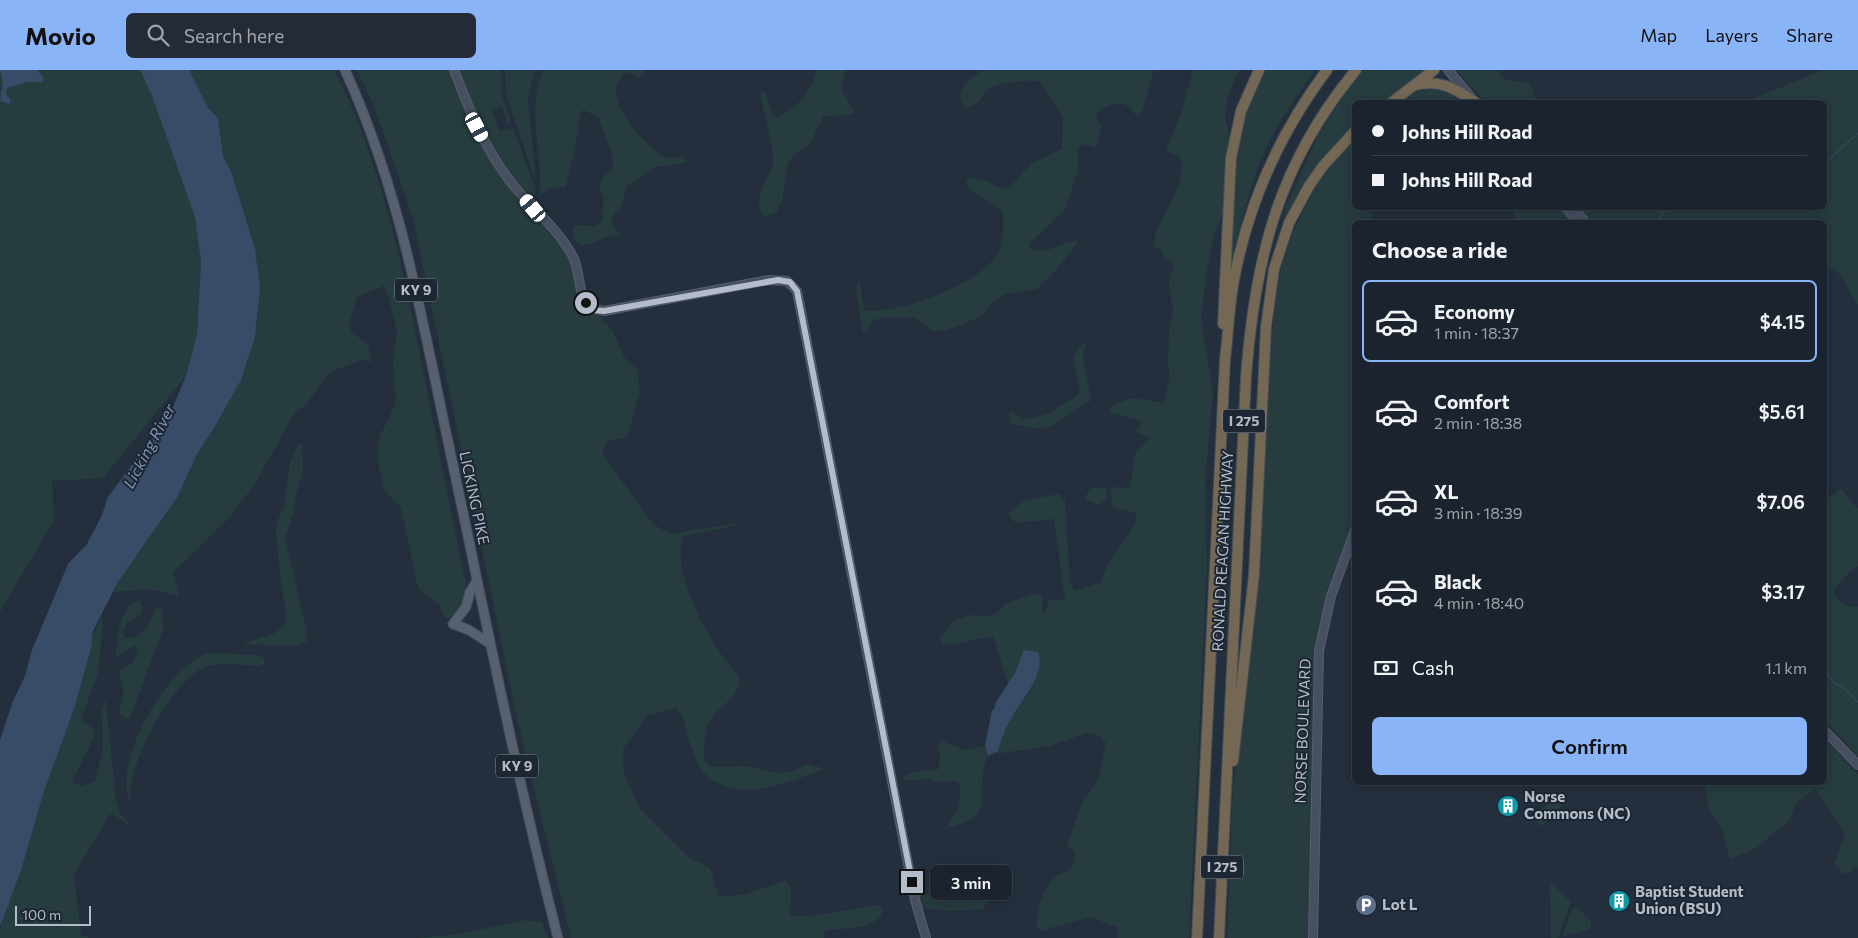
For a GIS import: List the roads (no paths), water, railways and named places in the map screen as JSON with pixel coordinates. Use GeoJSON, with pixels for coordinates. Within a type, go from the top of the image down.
{"type":"FeatureCollection","features":[{"type":"Feature","properties":{"kind":"highway"},"geometry":{"type":"LineString","coordinates":[[1225,360],[1222,306],[1231,158],[1241,112],[1259,70]]}},
{"type":"Feature","properties":{"kind":"highway","name":"RONALD REAGAN HIGHWAY"},"geometry":{"type":"LineString","coordinates":[[1197,938],[1225,360],[1234,284],[1252,208],[1272,161],[1290,125],[1327,70]]}},
{"type":"Feature","properties":{"kind":"highway","name":"RONALD REAGAN HIGHWAY"},"geometry":{"type":"LineString","coordinates":[[1219,938],[1246,377],[1256,284],[1270,224],[1294,166],[1321,117],[1356,70]]}},
{"type":"Feature","properties":{"kind":"highway"},"geometry":{"type":"LineString","coordinates":[[1395,100],[1434,70]]}},
{"type":"Feature","properties":{"kind":"highway"},"geometry":{"type":"LineString","coordinates":[[1416,85],[1440,83],[1455,89],[1473,100]]}},
{"type":"Feature","properties":{"kind":"highway"},"geometry":{"type":"LineString","coordinates":[[1225,796],[1234,755],[1252,599],[1266,327],[1274,269],[1289,223],[1309,186],[1323,166],[1352,134]]}},
{"type":"Feature","properties":{"kind":"main road","name":"LICKING PIKE"},"geometry":{"type":"LineString","coordinates":[[345,70],[377,147],[397,207],[414,277],[489,642],[558,938]]}},
{"type":"Feature","properties":{"kind":"main road"},"geometry":{"type":"LineString","coordinates":[[454,70],[477,127],[493,157],[573,256],[583,298],[591,308],[604,311],[769,280],[787,281],[797,291],[915,900],[926,938]]}},
{"type":"Feature","properties":{"kind":"main road"},"geometry":{"type":"LineString","coordinates":[[1448,70],[1474,100]]}},
{"type":"Feature","properties":{"kind":"main road"},"geometry":{"type":"LineString","coordinates":[[1568,210],[1576,220]]}},
{"type":"Feature","properties":{"kind":"main road"},"geometry":{"type":"LineString","coordinates":[[1575,210],[1583,220]]}},
{"type":"Feature","properties":{"kind":"main road","name":"NORSE BOULEVARD"},"geometry":{"type":"LineString","coordinates":[[1312,938],[1319,651],[1330,601],[1352,539]]}},
{"type":"Feature","properties":{"kind":"main road"},"geometry":{"type":"LineString","coordinates":[[476,582],[470,592],[466,608],[453,624],[470,630],[489,642]]}},
{"type":"Feature","properties":{"kind":"main road"},"geometry":{"type":"LineString","coordinates":[[1827,733],[1858,765]]}},
{"type":"Feature","properties":{"kind":"water"},"geometry":{"type":"Polygon","coordinates":[[[0,70],[38,70],[43,77],[43,82],[28,82],[7,88],[6,93],[11,102],[9,104],[0,101],[3,83],[0,70]]]}},
{"type":"Feature","properties":{"kind":"water","name":"Licking River"},"geometry":{"type":"Polygon","coordinates":[[[140,70],[189,70],[208,108],[218,118],[223,156],[231,171],[255,249],[260,288],[255,337],[241,380],[197,454],[178,496],[118,582],[93,631],[91,648],[75,706],[43,794],[21,871],[0,926],[0,740],[13,701],[25,676],[32,650],[68,564],[87,544],[102,515],[108,497],[170,414],[186,376],[197,334],[201,262],[195,217],[152,96],[140,70]]]}},
{"type":"Feature","properties":{"kind":"water"},"geometry":{"type":"Polygon","coordinates":[[[1024,650],[1038,652],[1040,660],[1036,678],[1007,727],[998,751],[988,756],[985,746],[992,710],[994,710],[996,702],[1015,673],[1024,650]]]}},
{"type":"Feature","properties":{"kind":"waterway"},"geometry":{"type":"LineString","coordinates":[[1827,161],[1858,133]]}},
{"type":"Feature","properties":{"kind":"waterway"},"geometry":{"type":"LineString","coordinates":[[1659,220],[1666,210]]}},
{"type":"Feature","properties":{"kind":"waterway"},"geometry":{"type":"LineString","coordinates":[[1827,673],[1834,683],[1843,687],[1858,702]]}},
{"type":"Feature","properties":{"kind":"place","name":"Norse Commons (NC)"},"geometry":{"type":"Point","coordinates":[1508,806]}},
{"type":"Feature","properties":{"kind":"place","name":"Baptist Student Union (BSU)"},"geometry":{"type":"Point","coordinates":[1619,901]}},
{"type":"Feature","properties":{"kind":"place","name":"Lot L"},"geometry":{"type":"Point","coordinates":[1366,905]}}]}
